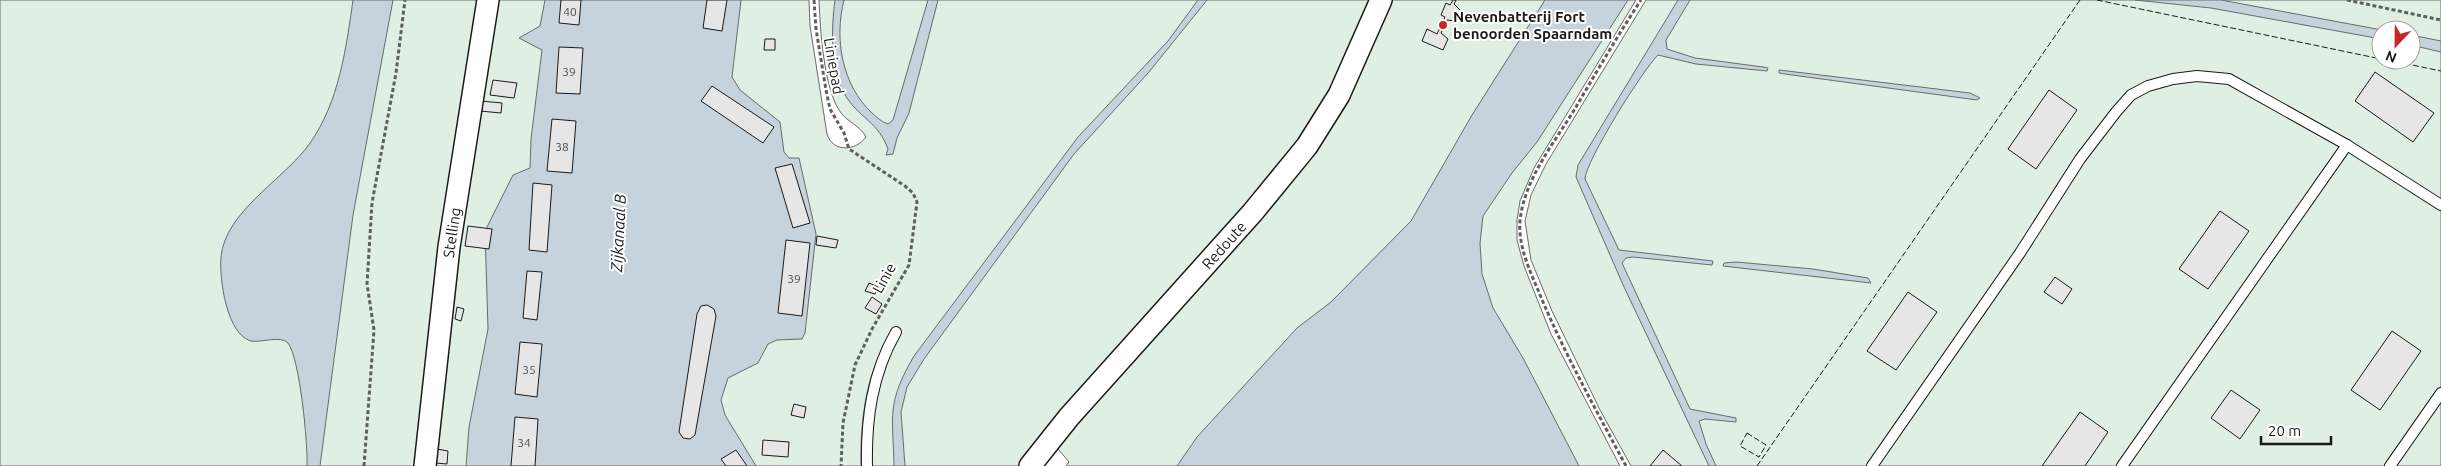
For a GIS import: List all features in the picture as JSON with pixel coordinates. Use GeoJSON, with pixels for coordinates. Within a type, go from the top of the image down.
{"type":"FeatureCollection","features":[{"type":"Feature","properties":{"kind":"street","name":"Stelling"},"geometry":{"type":"LineString","coordinates":[[425,466],[449,246],[488,0]]}},
{"type":"Feature","properties":{"kind":"street","name":"Redoute"},"geometry":{"type":"LineString","coordinates":[[1030,466],[1069,417],[1253,212],[1307,146],[1339,95],[1381,0]]}},
{"type":"Feature","properties":{"kind":"lane"},"geometry":{"type":"LineString","coordinates":[[1872,466],[2020,253],[2080,159],[2116,112],[2132,95],[2148,86],[2173,79],[2198,76],[2229,79],[2347,145],[2441,205]]}},
{"type":"Feature","properties":{"kind":"lane"},"geometry":{"type":"LineString","coordinates":[[2122,466],[2347,145]]}},
{"type":"Feature","properties":{"kind":"lane"},"geometry":{"type":"LineString","coordinates":[[866,466],[867,427],[871,401],[883,358],[896,332]]}},
{"type":"Feature","properties":{"kind":"lane"},"geometry":{"type":"LineString","coordinates":[[2390,466],[2441,393]]}},
{"type":"Feature","properties":{"kind":"path"},"geometry":{"type":"LineString","coordinates":[[364,466],[374,330],[368,284],[372,202],[396,73],[405,0]]}},
{"type":"Feature","properties":{"kind":"path","name":"Liniepad"},"geometry":{"type":"LineString","coordinates":[[814,0],[816,29],[830,109],[844,133]]}},
{"type":"Feature","properties":{"kind":"path"},"geometry":{"type":"LineString","coordinates":[[1626,466],[1581,384],[1547,313],[1528,264],[1521,240],[1520,223],[1523,206],[1538,170],[1641,0]]}},
{"type":"Feature","properties":{"kind":"path"},"geometry":{"type":"LineString","coordinates":[[2348,0],[2441,20]]}},
{"type":"Feature","properties":{"kind":"path","name":"Linie"},"geometry":{"type":"LineString","coordinates":[[841,466],[843,423],[855,365],[872,329],[909,265],[916,202],[913,193],[904,186],[851,153],[844,133]]}},
{"type":"Feature","properties":{"kind":"green space"},"geometry":{"type":"Polygon","coordinates":[[[0,0],[481,0],[418,466],[0,466],[0,0]]]}},
{"type":"Feature","properties":{"kind":"green space"},"geometry":{"type":"Polygon","coordinates":[[[494,0],[809,0],[810,26],[827,134],[834,144],[845,148],[857,145],[866,137],[860,129],[845,118],[834,100],[826,73],[819,0],[1376,0],[1312,130],[1023,466],[872,466],[874,413],[881,382],[900,333],[900,329],[897,327],[878,358],[867,393],[862,430],[861,466],[431,466],[435,423],[494,0]]]}},
{"type":"Feature","properties":{"kind":"green space"},"geometry":{"type":"Polygon","coordinates":[[[1389,0],[1636,0],[1534,168],[1520,201],[1517,220],[1517,240],[1524,266],[1551,334],[1620,466],[1066,466],[1069,462],[1053,443],[1296,170],[1389,0]]]}},
{"type":"Feature","properties":{"kind":"green space"},"geometry":{"type":"Polygon","coordinates":[[[1646,0],[2441,0],[2441,466],[1631,466],[1600,410],[1552,311],[1531,260],[1525,221],[1531,195],[1546,164],[1646,0]]]}},
{"type":"Feature","properties":{"kind":"water"},"geometry":{"type":"Polygon","coordinates":[[[353,0],[393,0],[353,215],[320,466],[307,466],[300,383],[292,352],[285,341],[276,339],[251,341],[243,337],[236,328],[230,318],[223,292],[221,257],[225,240],[244,210],[299,156],[320,127],[335,93],[340,74],[353,0]]]}},
{"type":"Feature","properties":{"kind":"water","name":"Zijkanaal B"},"geometry":{"type":"Polygon","coordinates":[[[545,0],[741,0],[732,77],[740,90],[780,122],[784,152],[789,158],[799,158],[816,234],[805,333],[802,339],[777,340],[768,344],[758,363],[728,378],[721,400],[725,415],[756,466],[466,466],[469,427],[488,329],[485,231],[513,175],[530,168],[531,139],[542,50],[519,38],[540,26],[545,0]]]}},
{"type":"Feature","properties":{"kind":"water"},"geometry":{"type":"Polygon","coordinates":[[[835,0],[844,0],[840,30],[843,61],[847,75],[862,102],[877,118],[888,124],[893,120],[928,0],[938,0],[909,113],[897,138],[893,154],[886,155],[888,149],[884,140],[852,105],[841,88],[833,50],[835,0]]]}},
{"type":"Feature","properties":{"kind":"water"},"geometry":{"type":"Polygon","coordinates":[[[1198,0],[1207,0],[1149,72],[1074,154],[924,359],[907,387],[901,412],[905,466],[894,466],[893,410],[895,398],[905,372],[914,356],[1078,137],[1168,41],[1198,0]]]}},
{"type":"Feature","properties":{"kind":"water"},"geometry":{"type":"Polygon","coordinates":[[[1545,0],[1628,0],[1537,142],[1512,173],[1483,216],[1480,243],[1482,274],[1493,308],[1523,358],[1579,466],[1177,466],[1197,437],[1297,328],[1331,302],[1411,221],[1472,115],[1545,0]]]}},
{"type":"Feature","properties":{"kind":"water"},"geometry":{"type":"Polygon","coordinates":[[[1678,0],[1690,0],[1666,40],[1667,49],[1695,58],[1768,68],[1767,71],[1696,64],[1658,55],[1641,77],[1604,136],[1594,154],[1585,179],[1619,250],[1713,261],[1712,265],[1633,257],[1626,258],[1622,263],[1690,409],[1736,418],[1736,422],[1705,419],[1699,421],[1706,444],[1716,466],[1709,466],[1624,287],[1576,177],[1578,165],[1678,0]]]}},
{"type":"Feature","properties":{"kind":"water"},"geometry":{"type":"Polygon","coordinates":[[[2135,0],[2221,0],[2371,28],[2371,37],[2211,8],[2135,0]]]}},
{"type":"Feature","properties":{"kind":"water"},"geometry":{"type":"Polygon","coordinates":[[[2421,37],[2441,41],[2441,52],[2421,47],[2421,37]]]}},
{"type":"Feature","properties":{"kind":"water"},"geometry":{"type":"Polygon","coordinates":[[[1779,70],[1970,93],[1980,98],[1977,100],[1785,74],[1779,73],[1779,70]]]}},
{"type":"Feature","properties":{"kind":"water"},"geometry":{"type":"Polygon","coordinates":[[[1736,262],[1813,269],[1868,278],[1871,283],[1723,266],[1724,263],[1736,262]]]}},
{"type":"Feature","properties":{"kind":"building"},"geometry":{"type":"Polygon","coordinates":[[[561,0],[581,0],[579,25],[559,23],[561,0]]]}},
{"type":"Feature","properties":{"kind":"building"},"geometry":{"type":"Polygon","coordinates":[[[707,0],[727,0],[722,31],[703,28],[707,0]]]}},
{"type":"Feature","properties":{"kind":"building","name":"Nevenbatterij Fort benoorden Spaarndam"},"geometry":{"type":"Polygon","coordinates":[[[1453,0],[1456,0],[1454,4],[1461,11],[1456,21],[1447,20],[1441,33],[1448,39],[1443,50],[1422,41],[1427,29],[1437,34],[1445,17],[1441,15],[1446,3],[1450,5],[1453,0]]]}},
{"type":"Feature","properties":{"kind":"building"},"geometry":{"type":"Polygon","coordinates":[[[765,39],[775,39],[775,50],[764,50],[765,39]]]}},
{"type":"Feature","properties":{"kind":"building"},"geometry":{"type":"Polygon","coordinates":[[[559,47],[583,48],[580,94],[556,93],[559,47]]]}},
{"type":"Feature","properties":{"kind":"building"},"geometry":{"type":"Polygon","coordinates":[[[2375,72],[2434,113],[2413,142],[2355,101],[2375,72]]]}},
{"type":"Feature","properties":{"kind":"building"},"geometry":{"type":"Polygon","coordinates":[[[493,80],[517,83],[514,98],[490,95],[493,80]]]}},
{"type":"Feature","properties":{"kind":"building"},"geometry":{"type":"Polygon","coordinates":[[[712,86],[774,127],[763,143],[701,101],[712,86]]]}},
{"type":"Feature","properties":{"kind":"building"},"geometry":{"type":"Polygon","coordinates":[[[2049,90],[2077,110],[2036,169],[2008,149],[2049,90]]]}},
{"type":"Feature","properties":{"kind":"building"},"geometry":{"type":"Polygon","coordinates":[[[481,101],[502,103],[501,113],[480,111],[481,101]]]}},
{"type":"Feature","properties":{"kind":"building"},"geometry":{"type":"Polygon","coordinates":[[[552,119],[576,121],[572,173],[547,171],[552,119]]]}},
{"type":"Feature","properties":{"kind":"building"},"geometry":{"type":"Polygon","coordinates":[[[792,164],[810,223],[793,228],[775,168],[792,164]]]}},
{"type":"Feature","properties":{"kind":"building"},"geometry":{"type":"Polygon","coordinates":[[[533,183],[552,185],[547,252],[529,250],[533,183]]]}},
{"type":"Feature","properties":{"kind":"building"},"geometry":{"type":"Polygon","coordinates":[[[2220,211],[2249,231],[2208,289],[2179,269],[2220,211]]]}},
{"type":"Feature","properties":{"kind":"building"},"geometry":{"type":"Polygon","coordinates":[[[468,226],[492,229],[489,249],[465,246],[468,226]]]}},
{"type":"Feature","properties":{"kind":"building"},"geometry":{"type":"Polygon","coordinates":[[[817,236],[838,240],[836,248],[816,245],[817,236]]]}},
{"type":"Feature","properties":{"kind":"building"},"geometry":{"type":"Polygon","coordinates":[[[786,240],[810,243],[802,316],[778,313],[786,240]]]}},
{"type":"Feature","properties":{"kind":"building"},"geometry":{"type":"Polygon","coordinates":[[[527,271],[542,272],[537,320],[523,318],[527,271]]]}},
{"type":"Feature","properties":{"kind":"building"},"geometry":{"type":"Polygon","coordinates":[[[2055,277],[2072,289],[2062,304],[2044,292],[2055,277]]]}},
{"type":"Feature","properties":{"kind":"building"},"geometry":{"type":"Polygon","coordinates":[[[869,283],[878,287],[875,294],[865,291],[869,283]]]}},
{"type":"Feature","properties":{"kind":"building"},"geometry":{"type":"Polygon","coordinates":[[[1908,292],[1937,312],[1896,370],[1867,351],[1908,292]]]}},
{"type":"Feature","properties":{"kind":"building"},"geometry":{"type":"Polygon","coordinates":[[[872,297],[882,304],[876,314],[865,308],[872,297]]]}},
{"type":"Feature","properties":{"kind":"building"},"geometry":{"type":"Polygon","coordinates":[[[707,305],[714,309],[716,316],[695,435],[690,439],[683,438],[679,432],[697,314],[701,306],[707,305]]]}},
{"type":"Feature","properties":{"kind":"building"},"geometry":{"type":"Polygon","coordinates":[[[457,307],[464,309],[461,321],[455,319],[457,307]]]}},
{"type":"Feature","properties":{"kind":"building"},"geometry":{"type":"Polygon","coordinates":[[[2392,331],[2421,351],[2380,410],[2351,390],[2392,331]]]}},
{"type":"Feature","properties":{"kind":"building"},"geometry":{"type":"Polygon","coordinates":[[[520,342],[542,344],[537,397],[515,394],[520,342]]]}},
{"type":"Feature","properties":{"kind":"building"},"geometry":{"type":"Polygon","coordinates":[[[2231,390],[2260,410],[2240,439],[2211,418],[2231,390]]]}},
{"type":"Feature","properties":{"kind":"building"},"geometry":{"type":"Polygon","coordinates":[[[794,404],[806,407],[804,418],[791,415],[794,404]]]}},
{"type":"Feature","properties":{"kind":"building"},"geometry":{"type":"Polygon","coordinates":[[[2080,412],[2108,432],[2085,466],[2042,466],[2080,412]]]}},
{"type":"Feature","properties":{"kind":"building"},"geometry":{"type":"Polygon","coordinates":[[[515,417],[538,419],[535,466],[511,466],[515,417]]]}},
{"type":"Feature","properties":{"kind":"building"},"geometry":{"type":"Polygon","coordinates":[[[763,440],[789,442],[788,457],[762,455],[763,440]]]}},
{"type":"Feature","properties":{"kind":"building"},"geometry":{"type":"Polygon","coordinates":[[[437,449],[448,451],[447,464],[436,463],[437,449]]]}},
{"type":"Feature","properties":{"kind":"building"},"geometry":{"type":"Polygon","coordinates":[[[736,450],[747,466],[726,466],[721,459],[736,450]]]}},
{"type":"Feature","properties":{"kind":"building"},"geometry":{"type":"Polygon","coordinates":[[[1663,450],[1682,466],[1650,466],[1663,450]]]}},
{"type":"Feature","properties":{"kind":"fence"},"geometry":{"type":"LineString","coordinates":[[1757,466],[2080,0]]}},
{"type":"Feature","properties":{"kind":"fence"},"geometry":{"type":"LineString","coordinates":[[2097,0],[2371,57]]}},
{"type":"Feature","properties":{"kind":"fence"},"geometry":{"type":"LineString","coordinates":[[2421,67],[2441,71]]}},
{"type":"Feature","properties":{"kind":"fence"},"geometry":{"type":"LineString","coordinates":[[1747,433],[1766,445],[1759,457],[1740,446],[1747,433]]}},
{"type":"Feature","properties":{"kind":"place","name":"Nevenbatterij Fort benoorden Spaarndam"},"geometry":{"type":"Point","coordinates":[1443,25]}}]}
